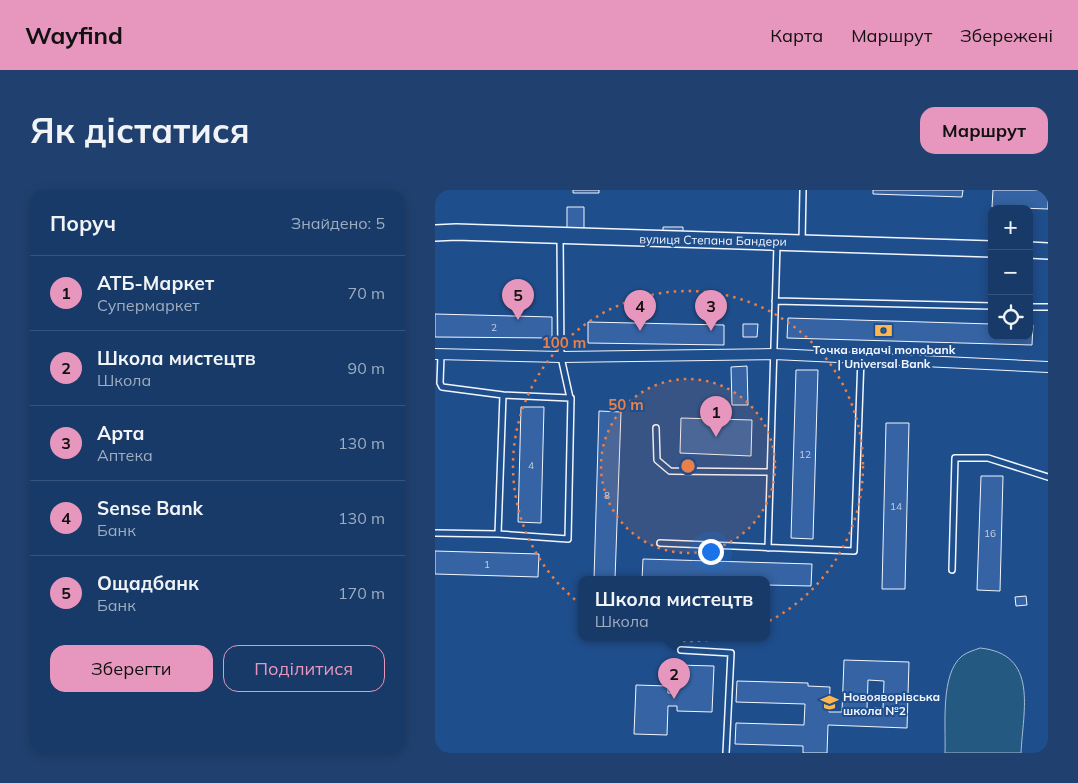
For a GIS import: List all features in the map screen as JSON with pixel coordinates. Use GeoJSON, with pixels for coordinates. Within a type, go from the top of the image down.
{"type":"FeatureCollection","features":[{"type":"Feature","properties":{"kind":"street","name":"вулиця Степана Бандери"},"geometry":{"type":"LineString","coordinates":[[435,233],[802,242],[988,249]]}},
{"type":"Feature","properties":{"kind":"street"},"geometry":{"type":"LineString","coordinates":[[1033,250],[1048,251]]}},
{"type":"Feature","properties":{"kind":"street"},"geometry":{"type":"LineString","coordinates":[[438,354],[561,357],[774,354],[1048,367]]}},
{"type":"Feature","properties":{"kind":"lane"},"geometry":{"type":"LineString","coordinates":[[802,242],[803,190]]}},
{"type":"Feature","properties":{"kind":"lane"},"geometry":{"type":"LineString","coordinates":[[435,533],[498,534],[568,539],[571,398],[561,357],[559,236]]}},
{"type":"Feature","properties":{"kind":"lane"},"geometry":{"type":"LineString","coordinates":[[768,548],[777,242]]}},
{"type":"Feature","properties":{"kind":"lane"},"geometry":{"type":"LineString","coordinates":[[775,300],[988,306]]}},
{"type":"Feature","properties":{"kind":"lane"},"geometry":{"type":"LineString","coordinates":[[1033,307],[1048,307]]}},
{"type":"Feature","properties":{"kind":"lane"},"geometry":{"type":"LineString","coordinates":[[438,354],[440,383],[442,387],[503,394],[570,398]]}},
{"type":"Feature","properties":{"kind":"lane"},"geometry":{"type":"LineString","coordinates":[[660,543],[855,552],[861,358]]}},
{"type":"Feature","properties":{"kind":"lane"},"geometry":{"type":"LineString","coordinates":[[498,534],[503,394]]}},
{"type":"Feature","properties":{"kind":"lane"},"geometry":{"type":"LineString","coordinates":[[656,428],[657,460],[670,470],[770,472]]}},
{"type":"Feature","properties":{"kind":"lane"},"geometry":{"type":"LineString","coordinates":[[952,570],[955,458],[988,458],[1048,477]]}},
{"type":"Feature","properties":{"kind":"lane"},"geometry":{"type":"LineString","coordinates":[[681,650],[731,653],[726,753]]}},
{"type":"Feature","properties":{"kind":"shaded area"},"geometry":{"type":"Polygon","coordinates":[[[980,648],[999,652],[1012,661],[1019,673],[1023,687],[1024,702],[1021,753],[945,753],[945,715],[950,675],[955,664],[962,656],[980,648]]]}},
{"type":"Feature","properties":{"kind":"building"},"geometry":{"type":"Polygon","coordinates":[[[573,190],[599,190],[599,193],[573,193],[573,190]]]}},
{"type":"Feature","properties":{"kind":"building"},"geometry":{"type":"Polygon","coordinates":[[[873,190],[963,190],[962,197],[873,194],[873,190]]]}},
{"type":"Feature","properties":{"kind":"building"},"geometry":{"type":"Polygon","coordinates":[[[993,190],[1048,190],[1048,209],[1033,208],[1033,205],[992,205],[993,190]]]}},
{"type":"Feature","properties":{"kind":"building"},"geometry":{"type":"Polygon","coordinates":[[[567,207],[584,207],[584,229],[567,228],[567,207]]]}},
{"type":"Feature","properties":{"kind":"building"},"geometry":{"type":"Polygon","coordinates":[[[663,227],[683,227],[683,236],[663,237],[663,227]]]}},
{"type":"Feature","properties":{"kind":"building"},"geometry":{"type":"Polygon","coordinates":[[[435,314],[552,317],[552,338],[435,337],[435,314]]]}},
{"type":"Feature","properties":{"kind":"building"},"geometry":{"type":"Polygon","coordinates":[[[788,318],[988,324],[988,340],[1032,340],[1032,345],[787,338],[788,318]]]}},
{"type":"Feature","properties":{"kind":"building"},"geometry":{"type":"Polygon","coordinates":[[[588,322],[724,325],[724,345],[588,343],[588,322]]]}},
{"type":"Feature","properties":{"kind":"building"},"geometry":{"type":"Polygon","coordinates":[[[743,324],[758,324],[757,337],[743,337],[743,324]]]}},
{"type":"Feature","properties":{"kind":"building"},"geometry":{"type":"Polygon","coordinates":[[[747,366],[748,405],[732,405],[731,367],[747,366]]]}},
{"type":"Feature","properties":{"kind":"building"},"geometry":{"type":"Polygon","coordinates":[[[796,370],[818,370],[813,539],[791,538],[796,370]]]}},
{"type":"Feature","properties":{"kind":"building"},"geometry":{"type":"Polygon","coordinates":[[[521,407],[544,407],[541,523],[518,522],[521,407]]]}},
{"type":"Feature","properties":{"kind":"building"},"geometry":{"type":"Polygon","coordinates":[[[599,411],[621,412],[615,576],[594,576],[599,411]]]}},
{"type":"Feature","properties":{"kind":"building"},"geometry":{"type":"Polygon","coordinates":[[[681,418],[752,420],[751,456],[680,453],[681,418]]]}},
{"type":"Feature","properties":{"kind":"building"},"geometry":{"type":"Polygon","coordinates":[[[886,423],[909,423],[905,589],[882,589],[886,423]]]}},
{"type":"Feature","properties":{"kind":"building"},"geometry":{"type":"Polygon","coordinates":[[[981,476],[1003,476],[1000,591],[977,590],[981,476]]]}},
{"type":"Feature","properties":{"kind":"building"},"geometry":{"type":"Polygon","coordinates":[[[435,551],[539,554],[538,577],[435,574],[435,551]]]}},
{"type":"Feature","properties":{"kind":"building"},"geometry":{"type":"Polygon","coordinates":[[[643,559],[812,564],[811,586],[770,585],[770,576],[642,576],[643,559]]]}},
{"type":"Feature","properties":{"kind":"building"},"geometry":{"type":"Polygon","coordinates":[[[1026,596],[1027,605],[1016,606],[1015,597],[1026,596]]]}},
{"type":"Feature","properties":{"kind":"building"},"geometry":{"type":"Polygon","coordinates":[[[844,660],[909,662],[907,728],[828,725],[827,753],[803,753],[803,746],[735,744],[736,723],[804,725],[805,704],[736,702],[737,681],[808,683],[808,686],[830,687],[829,712],[842,712],[844,660]],[[868,680],[867,708],[883,708],[884,681],[868,680]]]}},
{"type":"Feature","properties":{"kind":"building"},"geometry":{"type":"Polygon","coordinates":[[[678,665],[714,666],[712,712],[677,711],[677,706],[668,706],[667,735],[634,734],[636,685],[668,686],[668,693],[677,693],[678,665]]]}},
{"type":"Feature","properties":{"kind":"place","name":"Ощадбанк"},"geometry":{"type":"Point","coordinates":[518,320]}},
{"type":"Feature","properties":{"kind":"place","name":"Точка видачі monobank | Universal Bank"},"geometry":{"type":"Point","coordinates":[884,330]}},
{"type":"Feature","properties":{"kind":"place","name":"Sense Bank"},"geometry":{"type":"Point","coordinates":[640,331]}},
{"type":"Feature","properties":{"kind":"place","name":"Арта"},"geometry":{"type":"Point","coordinates":[711,331]}},
{"type":"Feature","properties":{"kind":"place","name":"АТБ-Маркет"},"geometry":{"type":"Point","coordinates":[716,437]}},
{"type":"Feature","properties":{"kind":"place","name":"Школа мистецтв"},"geometry":{"type":"Point","coordinates":[674,699]}},
{"type":"Feature","properties":{"kind":"place","name":"Новояворівська школа №2"},"geometry":{"type":"Point","coordinates":[829,703]}}]}
